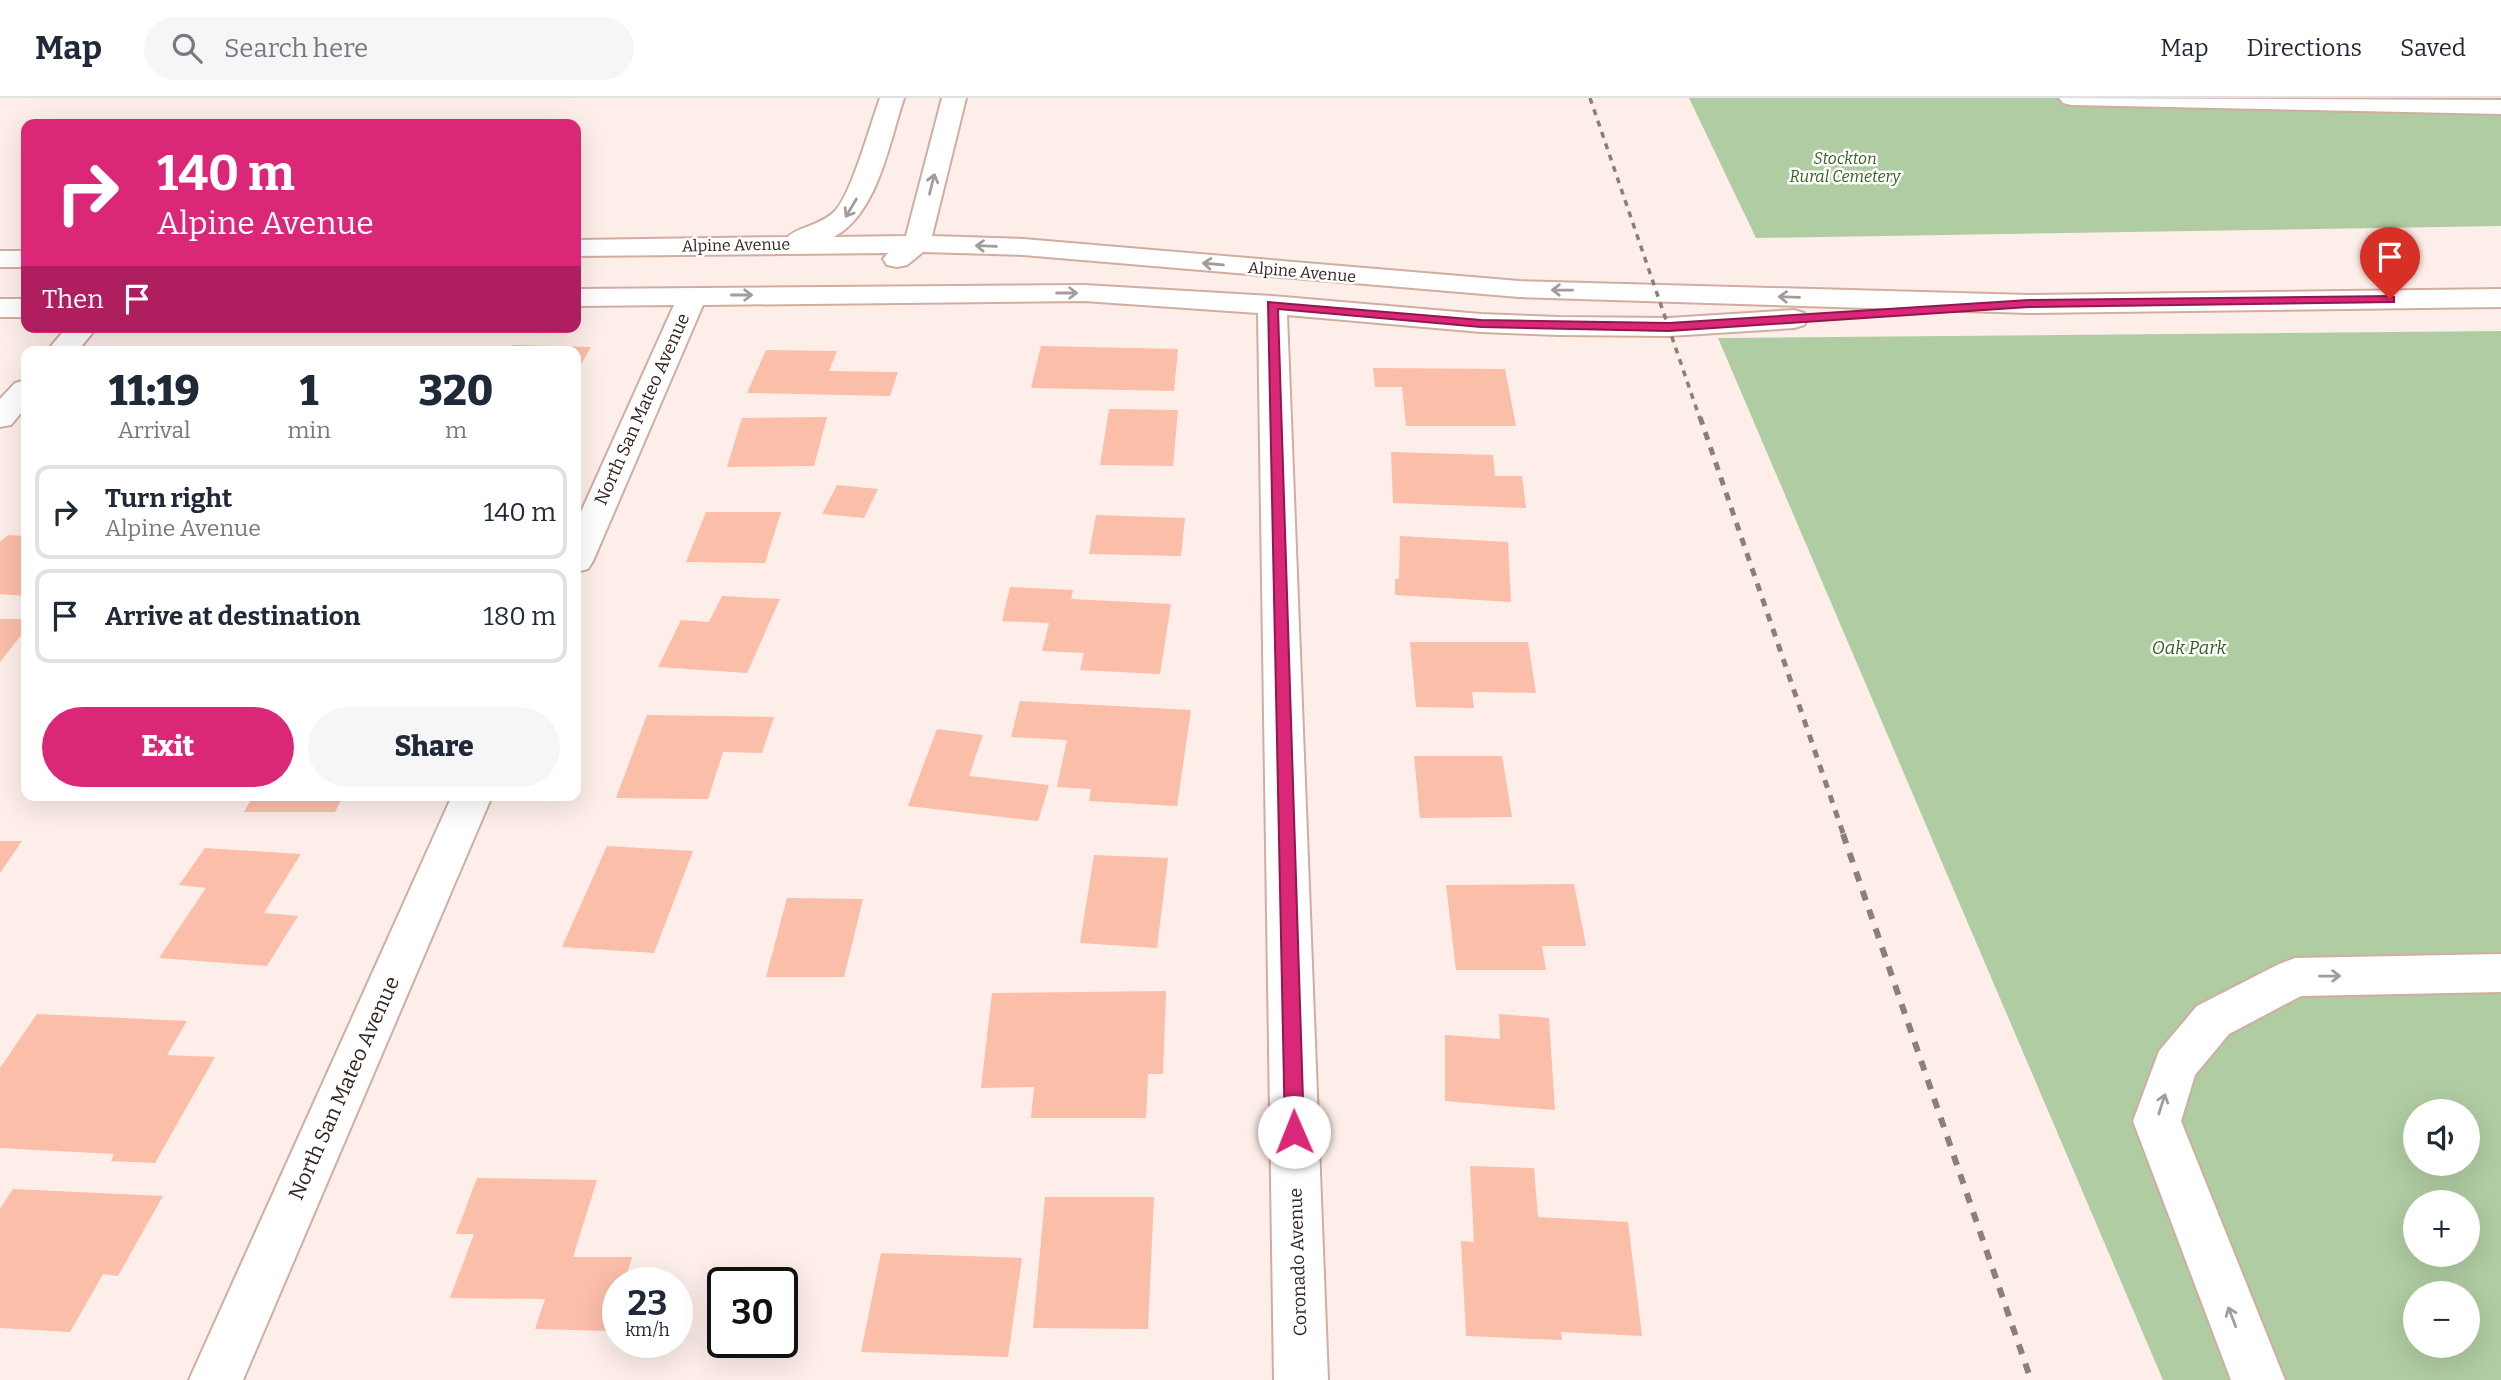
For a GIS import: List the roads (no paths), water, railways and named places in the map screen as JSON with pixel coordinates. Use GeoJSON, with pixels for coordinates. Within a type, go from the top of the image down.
{"type":"FeatureCollection","features":[{"type":"Feature","properties":{"kind":"street"},"geometry":{"type":"LineString","coordinates":[[766,245],[808,238],[839,224],[849,214],[892,98]]}},
{"type":"Feature","properties":{"kind":"street"},"geometry":{"type":"LineString","coordinates":[[581,288],[657,273],[862,268],[887,264],[905,255],[917,244],[954,98]]}},
{"type":"Feature","properties":{"kind":"street"},"geometry":{"type":"LineString","coordinates":[[2071,98],[2501,107]]}},
{"type":"Feature","properties":{"kind":"street","name":"Alpine Avenue"},"geometry":{"type":"LineString","coordinates":[[581,248],[917,244],[1023,247],[1519,289],[2029,304],[2501,298]]}},
{"type":"Feature","properties":{"kind":"street"},"geometry":{"type":"LineString","coordinates":[[0,259],[21,259]]}},
{"type":"Feature","properties":{"kind":"street","name":"Alpine Avenue"},"geometry":{"type":"LineString","coordinates":[[581,297],[1084,293],[1272,305],[1481,323],[1669,327],[2029,304]]}},
{"type":"Feature","properties":{"kind":"street","name":"North San Mateo Avenue"},"geometry":{"type":"LineString","coordinates":[[581,550],[692,296]]}},
{"type":"Feature","properties":{"kind":"street","name":"Coronado Avenue"},"geometry":{"type":"LineString","coordinates":[[1272,305],[1301,1380]]}},
{"type":"Feature","properties":{"kind":"street"},"geometry":{"type":"LineString","coordinates":[[0,308],[21,308]]}},
{"type":"Feature","properties":{"kind":"street"},"geometry":{"type":"LineString","coordinates":[[0,418],[21,395]]}},
{"type":"Feature","properties":{"kind":"street","name":"North San Mateo Avenue"},"geometry":{"type":"LineString","coordinates":[[216,1380],[470,801]]}},
{"type":"Feature","properties":{"kind":"street"},"geometry":{"type":"LineString","coordinates":[[2258,1380],[2157,1121],[2175,1065],[2213,1020],[2295,977],[2501,973]]}},
{"type":"Feature","properties":{"kind":"railway"},"geometry":{"type":"LineString","coordinates":[[1590,98],[1700,419]]}},
{"type":"Feature","properties":{"kind":"railway"},"geometry":{"type":"LineString","coordinates":[[1700,417],[1844,836]]}},
{"type":"Feature","properties":{"kind":"railway"},"geometry":{"type":"LineString","coordinates":[[1843,834],[2031,1380]]}},
{"type":"Feature","properties":{"kind":"park label","name":"Stockton Rural Cemetery"},"geometry":{"type":"Point","coordinates":[1845,167]}},
{"type":"Feature","properties":{"kind":"park label","name":"Oak Park"},"geometry":{"type":"Point","coordinates":[2189,648]}}]}
